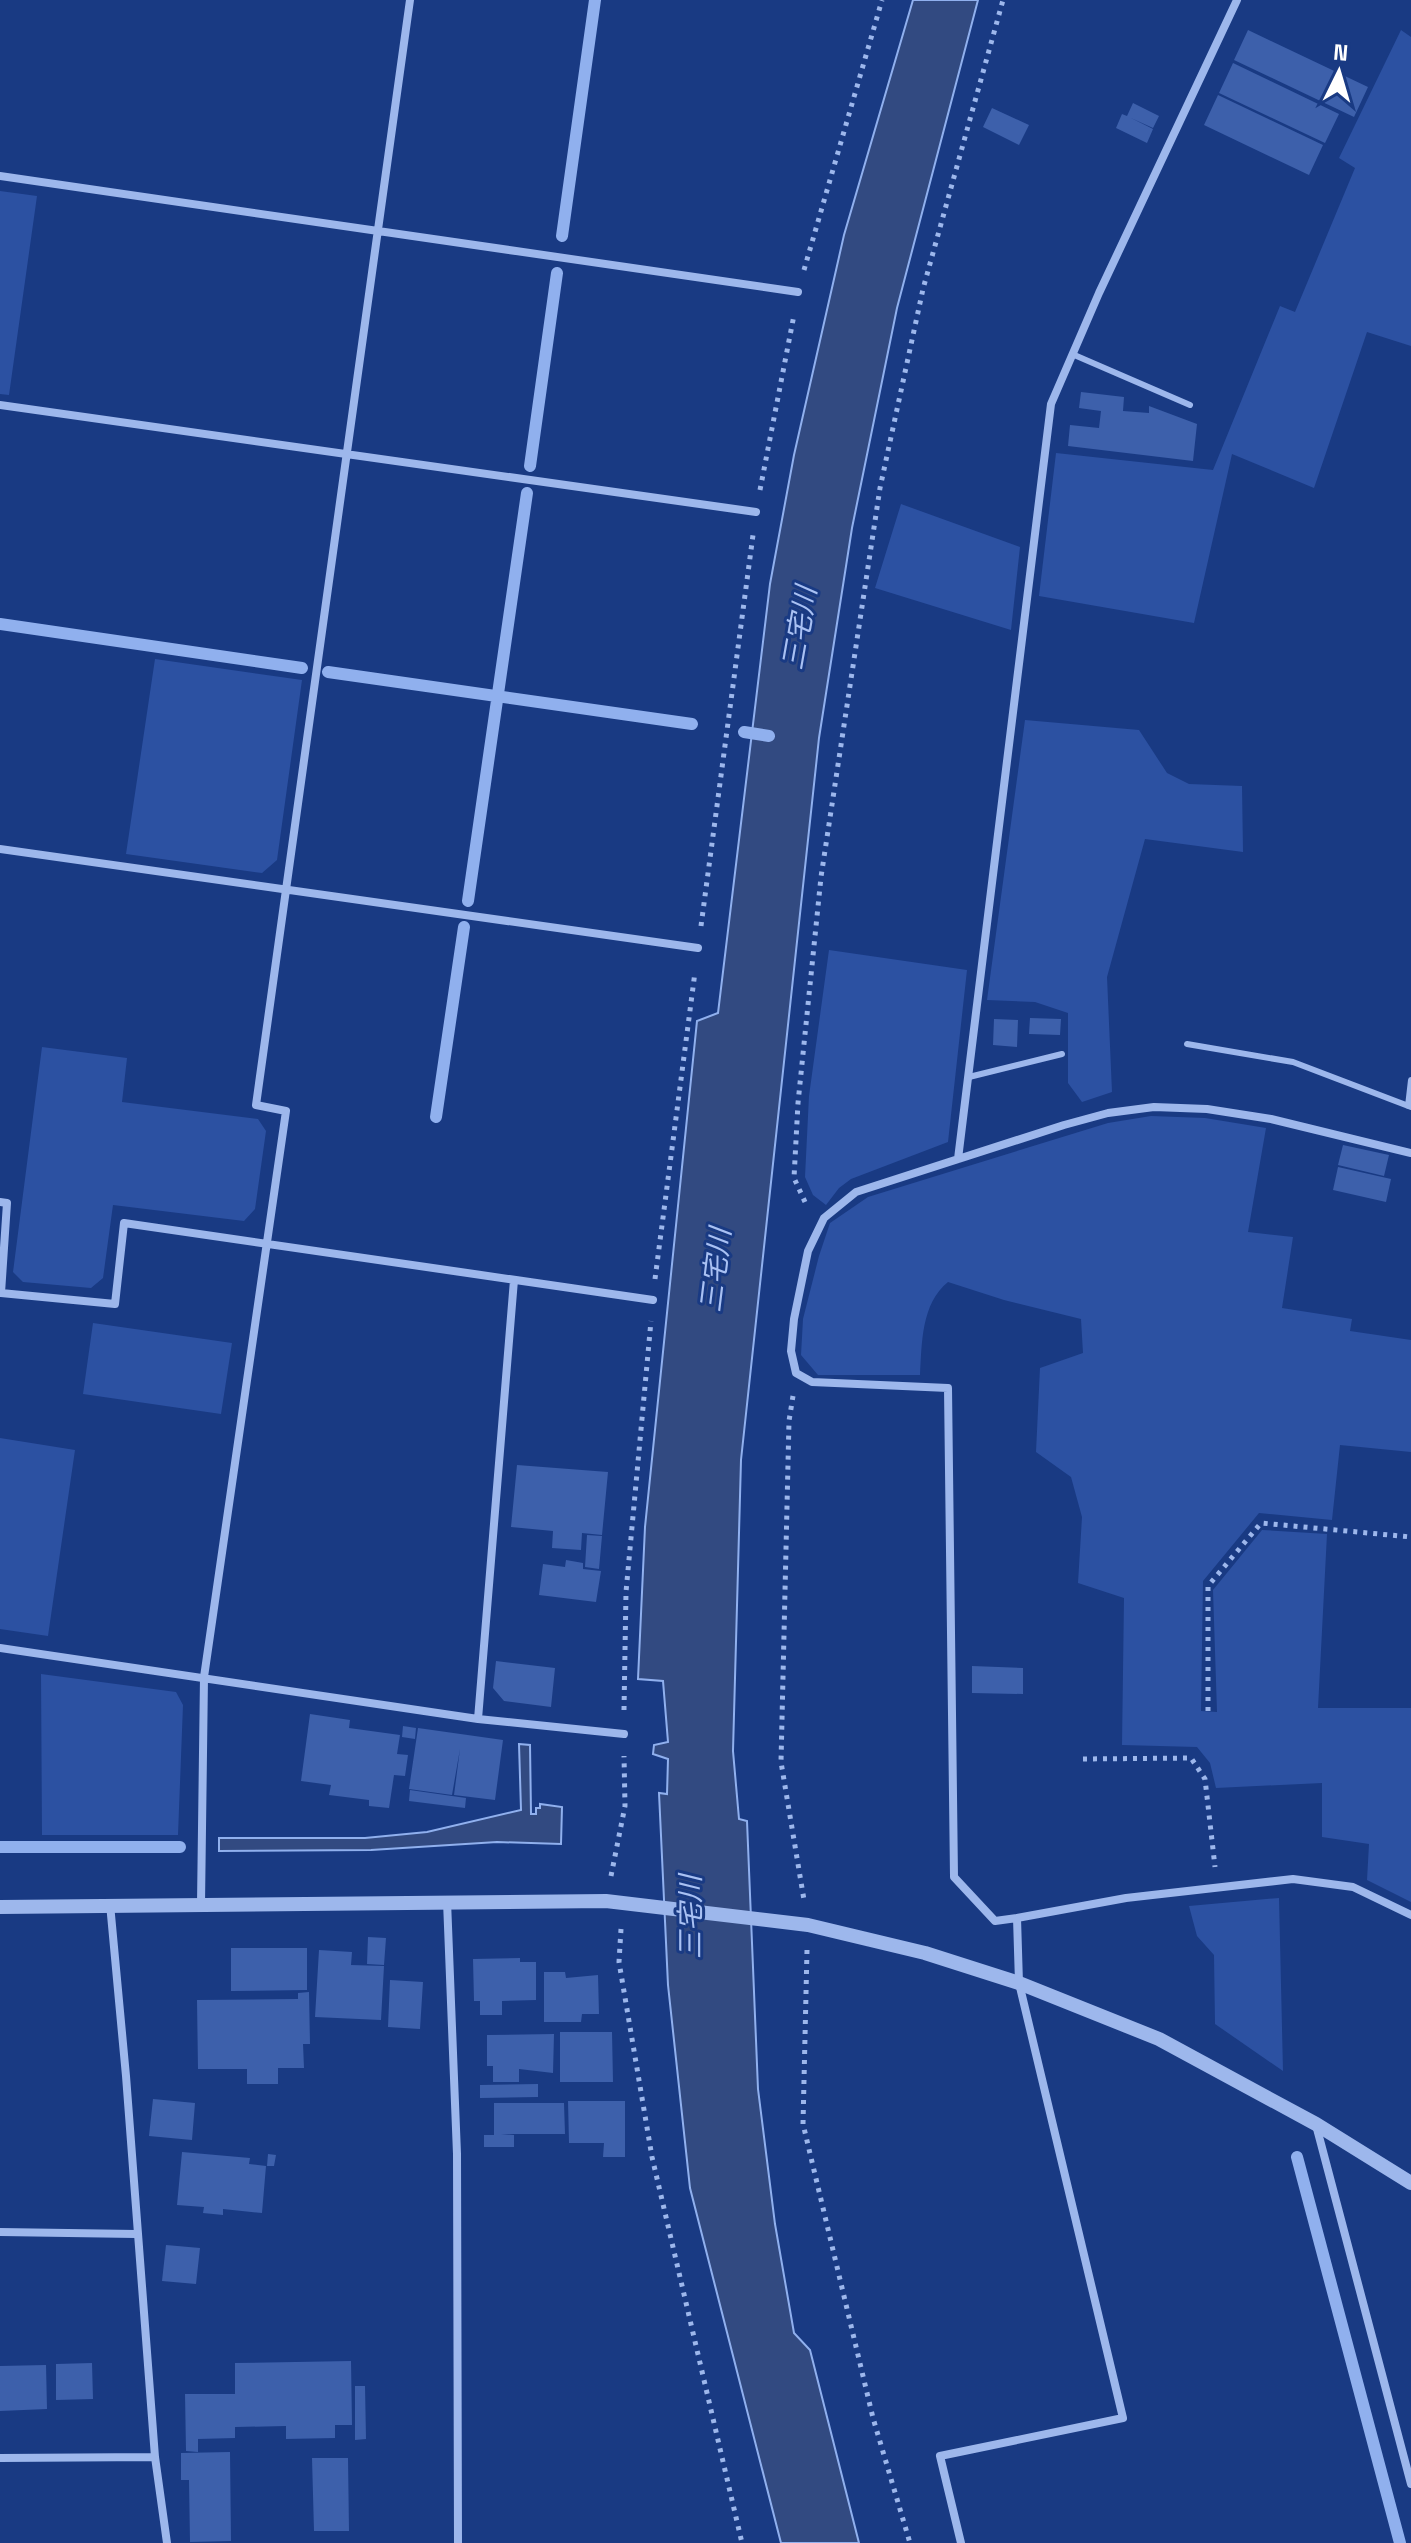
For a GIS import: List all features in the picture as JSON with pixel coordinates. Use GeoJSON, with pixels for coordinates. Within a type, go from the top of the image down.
{"type":"FeatureCollection","features":[{"type":"Feature","properties":{"kind":"street"},"geometry":{"type":"LineString","coordinates":[[201,1904],[204,1677],[286,1111],[256,1105],[410,0]]}},
{"type":"Feature","properties":{"kind":"street"},"geometry":{"type":"LineString","coordinates":[[958,1159],[1051,404],[1237,0]]}},
{"type":"Feature","properties":{"kind":"street"},"geometry":{"type":"LineString","coordinates":[[0,176],[798,292]]}},
{"type":"Feature","properties":{"kind":"street"},"geometry":{"type":"LineString","coordinates":[[0,405],[756,512]]}},
{"type":"Feature","properties":{"kind":"street"},"geometry":{"type":"LineString","coordinates":[[0,849],[698,948]]}},
{"type":"Feature","properties":{"kind":"street"},"geometry":{"type":"LineString","coordinates":[[1411,1153],[1271,1119],[1207,1109],[1154,1107],[1108,1113],[958,1159],[856,1192],[824,1218],[808,1251],[794,1319],[791,1351],[796,1373],[812,1382],[948,1388],[954,1877],[995,1921],[1126,1898],[1293,1879],[1353,1887],[1411,1915]]}},
{"type":"Feature","properties":{"kind":"street"},"geometry":{"type":"LineString","coordinates":[[0,1202],[7,1203],[1,1293],[115,1304],[124,1223],[653,1300]]}},
{"type":"Feature","properties":{"kind":"street"},"geometry":{"type":"LineString","coordinates":[[478,1719],[514,1280]]}},
{"type":"Feature","properties":{"kind":"street"},"geometry":{"type":"LineString","coordinates":[[0,1648],[478,1719],[624,1734]]}},
{"type":"Feature","properties":{"kind":"street"},"geometry":{"type":"LineString","coordinates":[[447,1901],[457,2154],[458,2543]]}},
{"type":"Feature","properties":{"kind":"street"},"geometry":{"type":"LineString","coordinates":[[0,1907],[606,1901],[808,1925],[925,1953],[1019,1983],[1159,2039],[1316,2124],[1411,2183]]}},
{"type":"Feature","properties":{"kind":"street"},"geometry":{"type":"LineString","coordinates":[[110,1904],[155,2457],[167,2543]]}},
{"type":"Feature","properties":{"kind":"street"},"geometry":{"type":"LineString","coordinates":[[961,2543],[940,2456],[1123,2418],[1019,1983],[1017,1918]]}},
{"type":"Feature","properties":{"kind":"street"},"geometry":{"type":"LineString","coordinates":[[1316,2124],[1410,2479]]}},
{"type":"Feature","properties":{"kind":"street"},"geometry":{"type":"LineString","coordinates":[[0,2232],[136,2234]]}},
{"type":"Feature","properties":{"kind":"street"},"geometry":{"type":"LineString","coordinates":[[0,2458],[155,2457]]}},
{"type":"Feature","properties":{"kind":"lane"},"geometry":{"type":"LineString","coordinates":[[1072,354],[1190,405]]}},
{"type":"Feature","properties":{"kind":"lane"},"geometry":{"type":"LineString","coordinates":[[1187,1044],[1293,1062],[1410,1107],[1411,1080]]}},
{"type":"Feature","properties":{"kind":"lane"},"geometry":{"type":"LineString","coordinates":[[969,1077],[1062,1054]]}},
{"type":"Feature","properties":{"kind":"path"},"geometry":{"type":"LineString","coordinates":[[606,1901],[625,1806],[626,1592],[653,1300],[756,512],[798,292],[882,0]]}},
{"type":"Feature","properties":{"kind":"path"},"geometry":{"type":"LineString","coordinates":[[824,1218],[803,1200],[794,1178],[798,1103],[824,862],[883,472],[923,289],[1003,0]]}},
{"type":"Feature","properties":{"kind":"path"},"geometry":{"type":"LineString","coordinates":[[796,1373],[789,1421],[781,1762],[808,1925],[803,2124],[873,2418],[910,2543]]}},
{"type":"Feature","properties":{"kind":"path"},"geometry":{"type":"LineString","coordinates":[[1208,1711],[1208,1586],[1261,1523],[1411,1537]]}},
{"type":"Feature","properties":{"kind":"path"},"geometry":{"type":"LineString","coordinates":[[1083,1759],[1191,1758],[1205,1779],[1218,1888]]}},
{"type":"Feature","properties":{"kind":"path"},"geometry":{"type":"LineString","coordinates":[[628,1902],[619,1962],[652,2157],[742,2543]]}},
{"type":"Feature","properties":{"kind":"shaded area"},"geometry":{"type":"Polygon","coordinates":[[[1401,30],[1411,37],[1411,346],[1367,332],[1314,488],[1232,454],[1194,623],[1039,596],[1056,453],[1213,470],[1280,306],[1295,312],[1355,168],[1339,158],[1401,30]]]}},
{"type":"Feature","properties":{"kind":"shaded area"},"geometry":{"type":"Polygon","coordinates":[[[0,191],[37,196],[9,395],[0,394],[0,191]]]}},
{"type":"Feature","properties":{"kind":"shaded area"},"geometry":{"type":"Polygon","coordinates":[[[901,504],[1020,547],[1011,630],[875,588],[901,504]]]}},
{"type":"Feature","properties":{"kind":"shaded area"},"geometry":{"type":"Polygon","coordinates":[[[155,659],[302,680],[277,860],[262,873],[126,854],[155,659]]]}},
{"type":"Feature","properties":{"kind":"shaded area"},"geometry":{"type":"Polygon","coordinates":[[[1025,720],[1139,730],[1167,773],[1189,784],[1242,786],[1243,852],[1145,839],[1107,977],[1112,1092],[1082,1102],[1068,1083],[1068,1013],[1035,1002],[987,1000],[1025,720]]]}},
{"type":"Feature","properties":{"kind":"shaded area"},"geometry":{"type":"Polygon","coordinates":[[[829,950],[967,970],[948,1142],[851,1179],[839,1188],[826,1205],[813,1195],[805,1177],[809,1096],[829,950]]]}},
{"type":"Feature","properties":{"kind":"shaded area"},"geometry":{"type":"Polygon","coordinates":[[[42,1047],[127,1058],[122,1102],[258,1119],[266,1131],[255,1209],[244,1221],[113,1205],[103,1278],[91,1288],[23,1282],[13,1272],[42,1047]]]}},
{"type":"Feature","properties":{"kind":"shaded area"},"geometry":{"type":"Polygon","coordinates":[[[1151,1116],[1205,1118],[1266,1128],[1248,1232],[1293,1237],[1282,1308],[1352,1319],[1350,1331],[1411,1340],[1411,1452],[1340,1445],[1332,1520],[1259,1513],[1203,1581],[1201,1711],[1217,1712],[1213,1590],[1262,1530],[1327,1534],[1318,1708],[1411,1708],[1411,1902],[1367,1880],[1369,1844],[1322,1837],[1322,1783],[1216,1788],[1210,1763],[1197,1747],[1122,1745],[1124,1598],[1078,1583],[1082,1517],[1071,1477],[1036,1452],[1040,1368],[1083,1353],[1081,1319],[948,1282],[939,1291],[928,1313],[920,1375],[818,1375],[801,1355],[803,1319],[830,1223],[868,1197],[1108,1123],[1151,1116]]]}},
{"type":"Feature","properties":{"kind":"shaded area"},"geometry":{"type":"Polygon","coordinates":[[[93,1323],[232,1343],[221,1414],[83,1394],[93,1323]]]}},
{"type":"Feature","properties":{"kind":"shaded area"},"geometry":{"type":"Polygon","coordinates":[[[0,1438],[75,1450],[48,1636],[0,1629],[0,1438]]]}},
{"type":"Feature","properties":{"kind":"shaded area"},"geometry":{"type":"Polygon","coordinates":[[[41,1674],[176,1692],[183,1705],[178,1835],[42,1835],[41,1674]]]}},
{"type":"Feature","properties":{"kind":"shaded area"},"geometry":{"type":"Polygon","coordinates":[[[1279,1898],[1283,2071],[1215,2024],[1214,1955],[1197,1936],[1189,1906],[1279,1898]]]}},
{"type":"Feature","properties":{"kind":"water","name":"三宅川"},"geometry":{"type":"Polygon","coordinates":[[[913,0],[978,0],[897,308],[852,528],[819,738],[741,1460],[733,1751],[739,1819],[747,1821],[758,2089],[775,2224],[794,2333],[810,2350],[859,2543],[781,2543],[690,2188],[668,1985],[659,1793],[667,1794],[668,1759],[653,1754],[654,1745],[668,1742],[663,1681],[638,1679],[645,1527],[697,1021],[718,1013],[770,584],[794,455],[844,235],[913,0]]]}},
{"type":"Feature","properties":{"kind":"water"},"geometry":{"type":"Polygon","coordinates":[[[519,1744],[530,1745],[531,1814],[536,1814],[540,1804],[562,1807],[561,1844],[497,1842],[371,1850],[219,1851],[219,1838],[365,1838],[427,1832],[521,1810],[519,1744]]]}},
{"type":"Feature","properties":{"kind":"building"},"geometry":{"type":"Polygon","coordinates":[[[1248,30],[1368,87],[1354,117],[1234,60],[1248,30]]]}},
{"type":"Feature","properties":{"kind":"building"},"geometry":{"type":"Polygon","coordinates":[[[1233,63],[1339,114],[1325,143],[1219,93],[1233,63]]]}},
{"type":"Feature","properties":{"kind":"building"},"geometry":{"type":"Polygon","coordinates":[[[1218,95],[1323,145],[1309,175],[1204,125],[1218,95]]]}},
{"type":"Feature","properties":{"kind":"building"},"geometry":{"type":"Polygon","coordinates":[[[1133,103],[1159,116],[1153,128],[1131,118],[1153,129],[1147,143],[1116,128],[1122,114],[1127,116],[1133,103]]]}},
{"type":"Feature","properties":{"kind":"building"},"geometry":{"type":"Polygon","coordinates":[[[992,108],[1029,125],[1019,145],[983,127],[992,108]]]}},
{"type":"Feature","properties":{"kind":"building"},"geometry":{"type":"Polygon","coordinates":[[[1081,392],[1124,397],[1123,411],[1149,413],[1149,406],[1197,424],[1193,461],[1068,446],[1070,425],[1099,428],[1101,411],[1079,408],[1081,392]]]}},
{"type":"Feature","properties":{"kind":"building"},"geometry":{"type":"Polygon","coordinates":[[[1030,1018],[1061,1019],[1060,1035],[1029,1034],[1030,1018]]]}},
{"type":"Feature","properties":{"kind":"building"},"geometry":{"type":"Polygon","coordinates":[[[994,1019],[1018,1020],[1017,1047],[993,1045],[994,1019]]]}},
{"type":"Feature","properties":{"kind":"building"},"geometry":{"type":"Polygon","coordinates":[[[1343,1145],[1389,1155],[1384,1176],[1338,1165],[1343,1145]]]}},
{"type":"Feature","properties":{"kind":"building"},"geometry":{"type":"Polygon","coordinates":[[[1338,1167],[1391,1179],[1386,1202],[1333,1190],[1338,1167]]]}},
{"type":"Feature","properties":{"kind":"building"},"geometry":{"type":"Polygon","coordinates":[[[517,1465],[608,1472],[602,1535],[582,1533],[581,1550],[552,1548],[553,1531],[511,1527],[517,1465]]]}},
{"type":"Feature","properties":{"kind":"building"},"geometry":{"type":"Polygon","coordinates":[[[587,1535],[602,1536],[599,1569],[585,1567],[587,1535]]]}},
{"type":"Feature","properties":{"kind":"building"},"geometry":{"type":"Polygon","coordinates":[[[566,1560],[583,1563],[583,1569],[601,1571],[596,1602],[539,1595],[543,1564],[565,1567],[566,1560]]]}},
{"type":"Feature","properties":{"kind":"building"},"geometry":{"type":"Polygon","coordinates":[[[496,1661],[555,1668],[551,1707],[504,1701],[493,1688],[496,1661]]]}},
{"type":"Feature","properties":{"kind":"building"},"geometry":{"type":"Polygon","coordinates":[[[972,1666],[1023,1668],[1023,1694],[972,1693],[972,1666]]]}},
{"type":"Feature","properties":{"kind":"building"},"geometry":{"type":"Polygon","coordinates":[[[310,1714],[350,1720],[349,1728],[400,1735],[397,1754],[408,1755],[405,1776],[394,1775],[389,1808],[369,1806],[369,1800],[329,1795],[331,1785],[301,1781],[310,1714]]]}},
{"type":"Feature","properties":{"kind":"building"},"geometry":{"type":"Polygon","coordinates":[[[403,1726],[416,1728],[415,1739],[402,1737],[403,1726]]]}},
{"type":"Feature","properties":{"kind":"building"},"geometry":{"type":"Polygon","coordinates":[[[418,1728],[503,1740],[495,1800],[454,1795],[460,1749],[452,1795],[409,1789],[418,1728]]]}},
{"type":"Feature","properties":{"kind":"building"},"geometry":{"type":"Polygon","coordinates":[[[410,1790],[466,1798],[465,1808],[409,1801],[410,1790]]]}},
{"type":"Feature","properties":{"kind":"building"},"geometry":{"type":"Polygon","coordinates":[[[368,1937],[386,1938],[384,1965],[367,1964],[368,1937]]]}},
{"type":"Feature","properties":{"kind":"building"},"geometry":{"type":"Polygon","coordinates":[[[231,1948],[307,1948],[307,1990],[231,1991],[231,1948]]]}},
{"type":"Feature","properties":{"kind":"building"},"geometry":{"type":"Polygon","coordinates":[[[319,1950],[352,1952],[351,1965],[384,1966],[381,2020],[315,2017],[319,1950]]]}},
{"type":"Feature","properties":{"kind":"building"},"geometry":{"type":"Polygon","coordinates":[[[520,1958],[520,1962],[536,1962],[536,2000],[502,2001],[502,2015],[480,2015],[480,2001],[474,2001],[473,1959],[520,1958]]]}},
{"type":"Feature","properties":{"kind":"building"},"geometry":{"type":"Polygon","coordinates":[[[544,1972],[565,1972],[566,1978],[598,1975],[599,2014],[582,2014],[581,2022],[544,2022],[544,1972]]]}},
{"type":"Feature","properties":{"kind":"building"},"geometry":{"type":"Polygon","coordinates":[[[390,1980],[423,1982],[420,2029],[388,2027],[390,1980]]]}},
{"type":"Feature","properties":{"kind":"building"},"geometry":{"type":"Polygon","coordinates":[[[309,1992],[310,2044],[303,2044],[304,2068],[278,2068],[278,2084],[247,2084],[247,2069],[198,2069],[197,2000],[298,1999],[298,1993],[309,1992]]]}},
{"type":"Feature","properties":{"kind":"building"},"geometry":{"type":"Polygon","coordinates":[[[560,2032],[612,2032],[613,2082],[560,2082],[560,2032]]]}},
{"type":"Feature","properties":{"kind":"building"},"geometry":{"type":"Polygon","coordinates":[[[554,2034],[553,2073],[519,2069],[519,2082],[493,2082],[493,2066],[487,2066],[487,2035],[554,2034]]]}},
{"type":"Feature","properties":{"kind":"building"},"geometry":{"type":"Polygon","coordinates":[[[538,2084],[538,2097],[480,2098],[480,2085],[538,2084]]]}},
{"type":"Feature","properties":{"kind":"building"},"geometry":{"type":"Polygon","coordinates":[[[153,2099],[195,2103],[192,2140],[149,2136],[153,2099]]]}},
{"type":"Feature","properties":{"kind":"building"},"geometry":{"type":"Polygon","coordinates":[[[568,2101],[625,2101],[625,2157],[603,2157],[604,2143],[569,2143],[568,2101]]]}},
{"type":"Feature","properties":{"kind":"building"},"geometry":{"type":"Polygon","coordinates":[[[494,2103],[564,2103],[565,2134],[501,2134],[514,2135],[514,2147],[484,2147],[484,2135],[494,2135],[494,2103]]]}},
{"type":"Feature","properties":{"kind":"building"},"geometry":{"type":"Polygon","coordinates":[[[182,2152],[250,2158],[249,2164],[266,2166],[262,2213],[223,2209],[223,2215],[203,2213],[204,2207],[177,2205],[182,2152]]]}},
{"type":"Feature","properties":{"kind":"building"},"geometry":{"type":"Polygon","coordinates":[[[268,2154],[276,2155],[274,2166],[267,2166],[268,2154]]]}},
{"type":"Feature","properties":{"kind":"building"},"geometry":{"type":"Polygon","coordinates":[[[166,2245],[200,2248],[196,2284],[162,2281],[166,2245]]]}},
{"type":"Feature","properties":{"kind":"building"},"geometry":{"type":"Polygon","coordinates":[[[351,2361],[352,2425],[335,2425],[335,2438],[286,2439],[286,2426],[235,2427],[235,2438],[198,2439],[198,2452],[186,2451],[185,2394],[235,2394],[235,2363],[351,2361]]]}},
{"type":"Feature","properties":{"kind":"building"},"geometry":{"type":"Polygon","coordinates":[[[92,2363],[93,2399],[56,2400],[56,2364],[92,2363]]]}},
{"type":"Feature","properties":{"kind":"building"},"geometry":{"type":"Polygon","coordinates":[[[46,2365],[47,2409],[0,2411],[0,2366],[46,2365]]]}},
{"type":"Feature","properties":{"kind":"building"},"geometry":{"type":"Polygon","coordinates":[[[355,2386],[365,2386],[366,2439],[355,2440],[355,2386]]]}},
{"type":"Feature","properties":{"kind":"building"},"geometry":{"type":"Polygon","coordinates":[[[230,2452],[231,2541],[190,2542],[189,2480],[181,2480],[181,2453],[230,2452]]]}},
{"type":"Feature","properties":{"kind":"building"},"geometry":{"type":"Polygon","coordinates":[[[312,2458],[348,2458],[349,2531],[314,2531],[312,2458]]]}},
{"type":"Feature","properties":{"kind":"waterway"},"geometry":{"type":"LineString","coordinates":[[562,236],[595,0]]}},
{"type":"Feature","properties":{"kind":"waterway"},"geometry":{"type":"LineString","coordinates":[[530,466],[557,273]]}},
{"type":"Feature","properties":{"kind":"waterway"},"geometry":{"type":"LineString","coordinates":[[468,901],[527,493]]}},
{"type":"Feature","properties":{"kind":"waterway"},"geometry":{"type":"LineString","coordinates":[[0,624],[302,668]]}},
{"type":"Feature","properties":{"kind":"waterway"},"geometry":{"type":"LineString","coordinates":[[328,672],[692,724]]}},
{"type":"Feature","properties":{"kind":"waterway"},"geometry":{"type":"LineString","coordinates":[[744,732],[769,736]]}},
{"type":"Feature","properties":{"kind":"waterway"},"geometry":{"type":"LineString","coordinates":[[436,1117],[464,927]]}},
{"type":"Feature","properties":{"kind":"waterway"},"geometry":{"type":"LineString","coordinates":[[0,1847],[180,1847]]}},
{"type":"Feature","properties":{"kind":"waterway"},"geometry":{"type":"LineString","coordinates":[[1297,2157],[1400,2543]]}}]}
